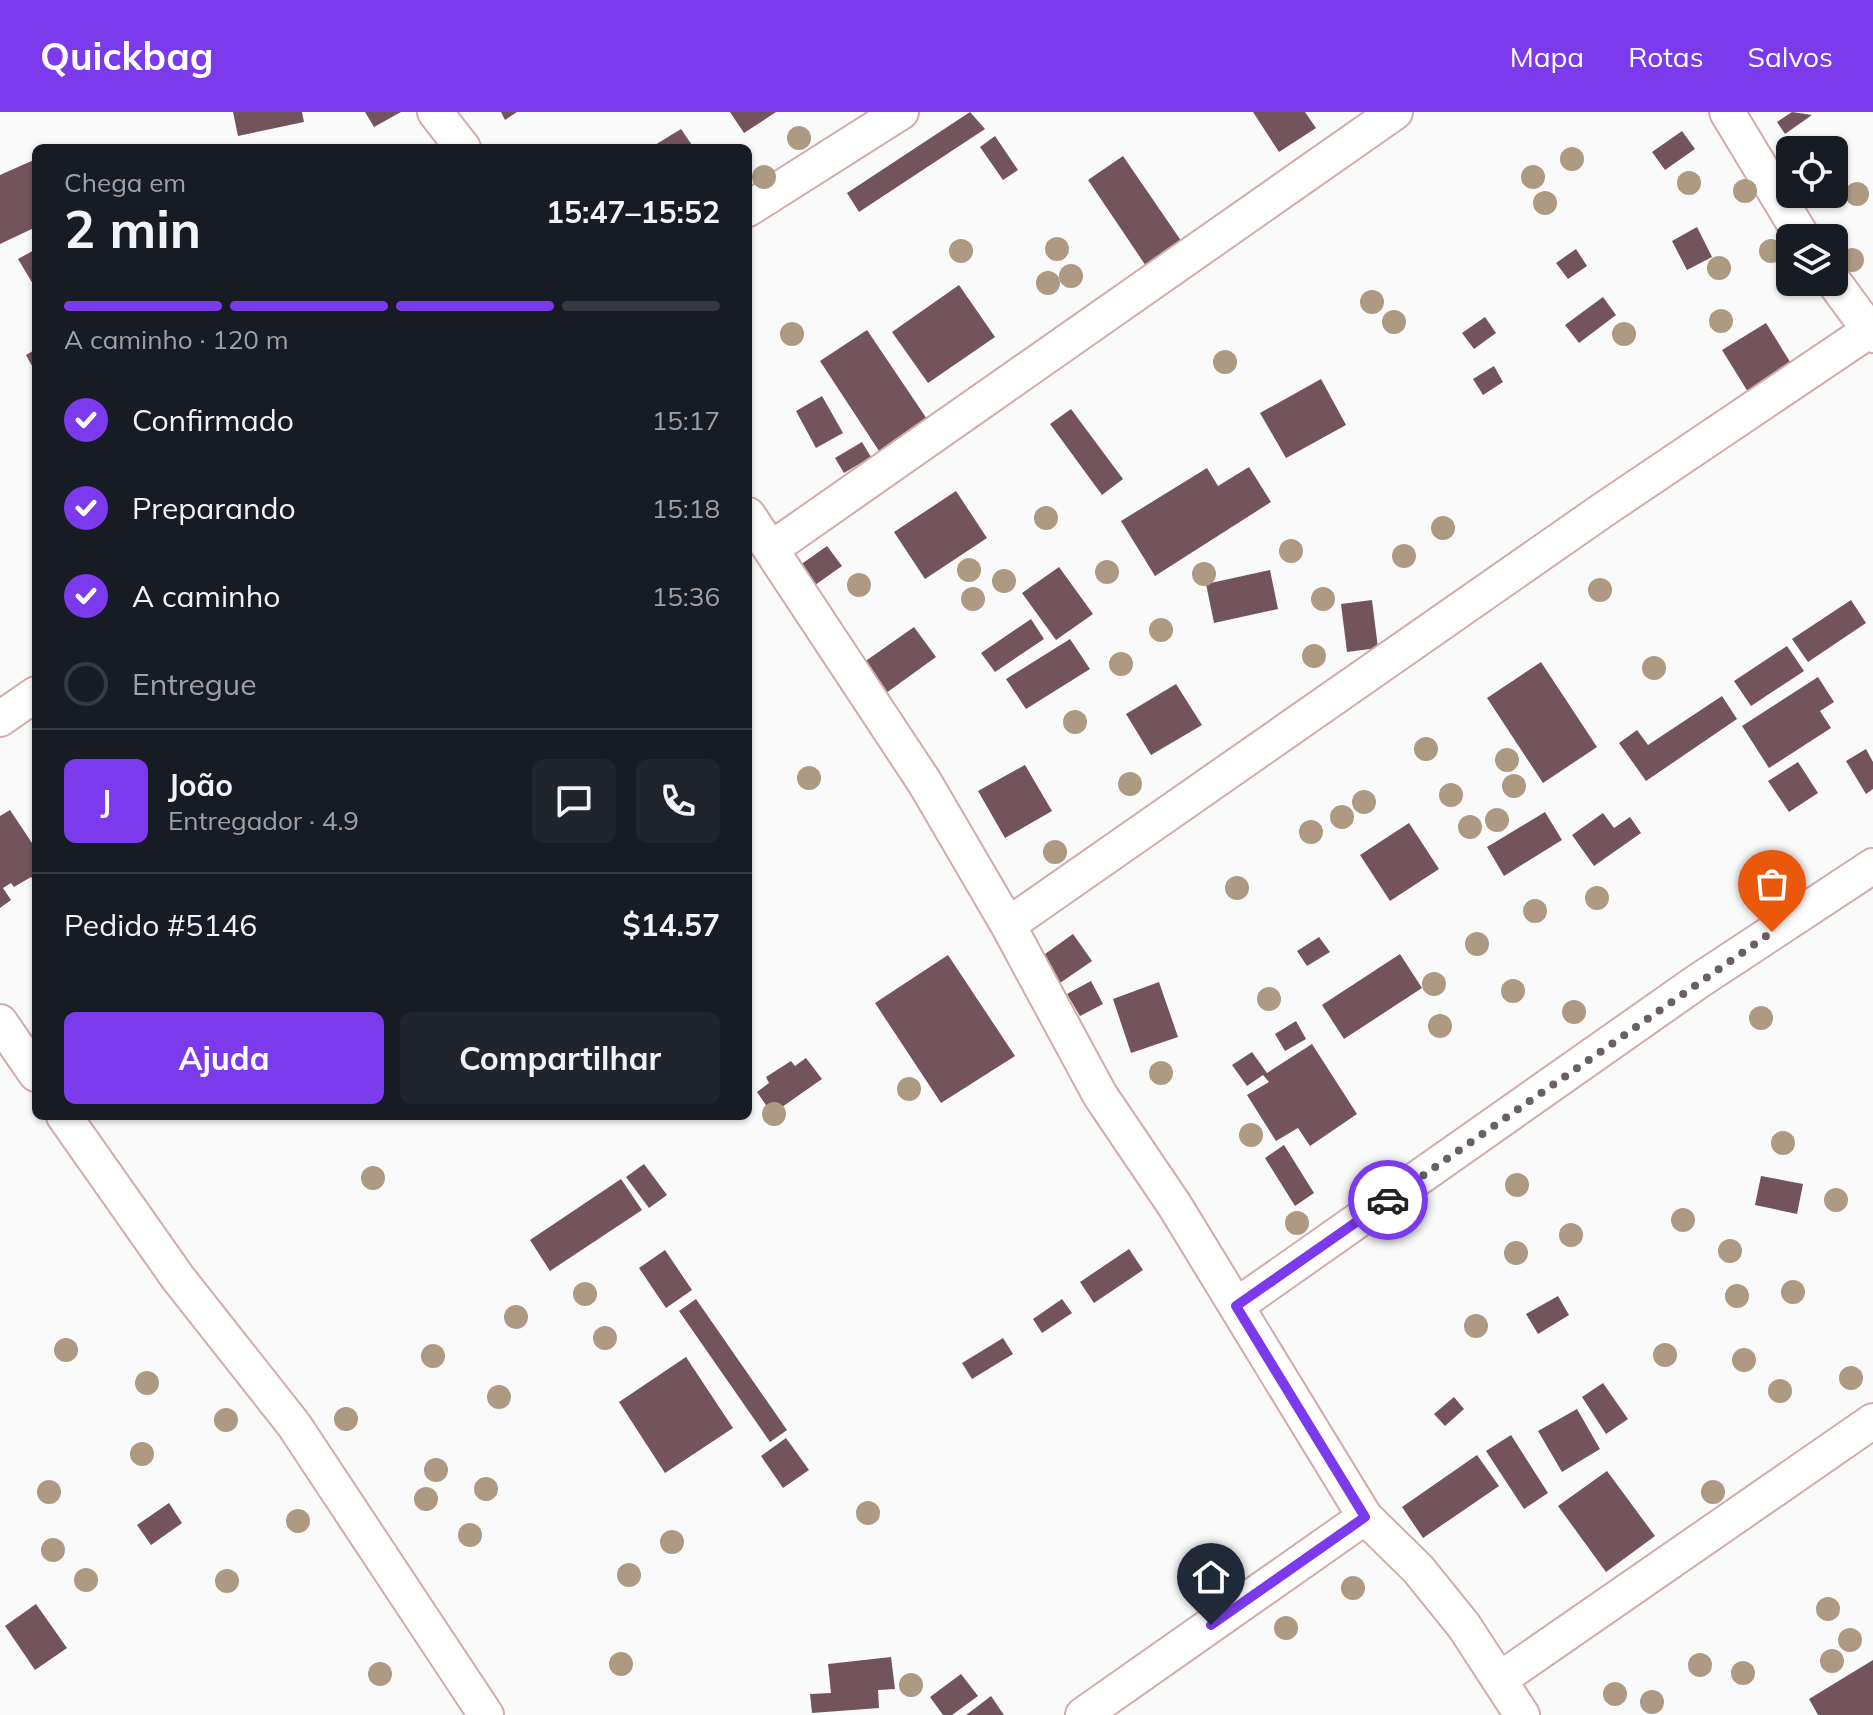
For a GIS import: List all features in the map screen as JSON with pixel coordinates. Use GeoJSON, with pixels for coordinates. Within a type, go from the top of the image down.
{"type":"FeatureCollection","features":[{"type":"Feature","properties":{"kind":"street"},"geometry":{"type":"LineString","coordinates":[[435,112],[460,144]]}},
{"type":"Feature","properties":{"kind":"street"},"geometry":{"type":"LineString","coordinates":[[752,206],[901,112]]}},
{"type":"Feature","properties":{"kind":"street"},"geometry":{"type":"LineString","coordinates":[[771,549],[1395,112]]}},
{"type":"Feature","properties":{"kind":"street"},"geometry":{"type":"LineString","coordinates":[[1727,112],[1795,224]]}},
{"type":"Feature","properties":{"kind":"street"},"geometry":{"type":"LineString","coordinates":[[1008,925],[1603,510],[1872,331],[1845,296]]}},
{"type":"Feature","properties":{"kind":"street"},"geometry":{"type":"LineString","coordinates":[[752,521],[925,783],[1008,925],[1100,1095],[1236,1306],[1365,1517],[1418,1569],[1464,1626],[1522,1715]]}},
{"type":"Feature","properties":{"kind":"street"},"geometry":{"type":"LineString","coordinates":[[0,719],[32,697]]}},
{"type":"Feature","properties":{"kind":"street"},"geometry":{"type":"LineString","coordinates":[[1236,1306],[1697,982],[1873,866]]}},
{"type":"Feature","properties":{"kind":"street"},"geometry":{"type":"LineString","coordinates":[[0,1022],[32,1068]]}},
{"type":"Feature","properties":{"kind":"street"},"geometry":{"type":"LineString","coordinates":[[67,1120],[178,1278],[294,1425],[486,1715]]}},
{"type":"Feature","properties":{"kind":"street"},"geometry":{"type":"LineString","coordinates":[[1499,1680],[1873,1421]]}},
{"type":"Feature","properties":{"kind":"street"},"geometry":{"type":"LineString","coordinates":[[1083,1715],[1365,1517]]}},
{"type":"Feature","properties":{"kind":"building"},"geometry":{"type":"Polygon","coordinates":[[[233,112],[302,112],[304,122],[238,136],[233,112]]]}},
{"type":"Feature","properties":{"kind":"building"},"geometry":{"type":"Polygon","coordinates":[[[365,112],[401,112],[374,127],[365,112]]]}},
{"type":"Feature","properties":{"kind":"building"},"geometry":{"type":"Polygon","coordinates":[[[501,112],[517,112],[505,120],[501,112]]]}},
{"type":"Feature","properties":{"kind":"building"},"geometry":{"type":"Polygon","coordinates":[[[730,112],[776,112],[744,133],[730,112]]]}},
{"type":"Feature","properties":{"kind":"building"},"geometry":{"type":"Polygon","coordinates":[[[970,112],[985,129],[859,212],[847,193],[970,112]]]}},
{"type":"Feature","properties":{"kind":"building"},"geometry":{"type":"Polygon","coordinates":[[[1253,112],[1305,112],[1316,128],[1279,152],[1253,112]]]}},
{"type":"Feature","properties":{"kind":"building"},"geometry":{"type":"Polygon","coordinates":[[[1792,112],[1812,115],[1785,134],[1777,122],[1792,112]]]}},
{"type":"Feature","properties":{"kind":"building"},"geometry":{"type":"Polygon","coordinates":[[[681,129],[691,144],[657,144],[681,129]]]}},
{"type":"Feature","properties":{"kind":"building"},"geometry":{"type":"Polygon","coordinates":[[[1682,131],[1695,149],[1665,170],[1652,152],[1682,131]]]}},
{"type":"Feature","properties":{"kind":"building"},"geometry":{"type":"Polygon","coordinates":[[[995,136],[1018,170],[1003,180],[980,147],[995,136]]]}},
{"type":"Feature","properties":{"kind":"building"},"geometry":{"type":"Polygon","coordinates":[[[1123,156],[1184,245],[1148,269],[1088,180],[1123,156]]]}},
{"type":"Feature","properties":{"kind":"building"},"geometry":{"type":"Polygon","coordinates":[[[32,161],[32,229],[0,244],[0,175],[32,161]]]}},
{"type":"Feature","properties":{"kind":"building"},"geometry":{"type":"Polygon","coordinates":[[[1697,227],[1712,257],[1687,270],[1672,241],[1697,227]]]}},
{"type":"Feature","properties":{"kind":"building"},"geometry":{"type":"Polygon","coordinates":[[[1576,249],[1587,266],[1568,279],[1556,263],[1576,249]]]}},
{"type":"Feature","properties":{"kind":"building"},"geometry":{"type":"Polygon","coordinates":[[[32,251],[32,282],[18,259],[32,251]]]}},
{"type":"Feature","properties":{"kind":"building"},"geometry":{"type":"Polygon","coordinates":[[[959,285],[995,337],[928,383],[892,332],[959,285]]]}},
{"type":"Feature","properties":{"kind":"building"},"geometry":{"type":"Polygon","coordinates":[[[1603,297],[1616,315],[1579,343],[1565,325],[1603,297]]]}},
{"type":"Feature","properties":{"kind":"building"},"geometry":{"type":"Polygon","coordinates":[[[1485,317],[1496,333],[1474,349],[1462,333],[1485,317]]]}},
{"type":"Feature","properties":{"kind":"building"},"geometry":{"type":"Polygon","coordinates":[[[1766,323],[1792,365],[1748,392],[1722,350],[1766,323]]]}},
{"type":"Feature","properties":{"kind":"building"},"geometry":{"type":"Polygon","coordinates":[[[867,330],[929,422],[881,454],[820,361],[867,330]]]}},
{"type":"Feature","properties":{"kind":"building"},"geometry":{"type":"Polygon","coordinates":[[[32,351],[32,366],[26,355],[32,351]]]}},
{"type":"Feature","properties":{"kind":"building"},"geometry":{"type":"Polygon","coordinates":[[[1494,366],[1503,382],[1483,395],[1473,379],[1494,366]]]}},
{"type":"Feature","properties":{"kind":"building"},"geometry":{"type":"Polygon","coordinates":[[[1321,379],[1346,425],[1286,458],[1260,413],[1321,379]]]}},
{"type":"Feature","properties":{"kind":"building"},"geometry":{"type":"Polygon","coordinates":[[[822,396],[843,433],[816,448],[796,411],[822,396]]]}},
{"type":"Feature","properties":{"kind":"building"},"geometry":{"type":"Polygon","coordinates":[[[1071,409],[1123,479],[1102,495],[1050,424],[1071,409]]]}},
{"type":"Feature","properties":{"kind":"building"},"geometry":{"type":"Polygon","coordinates":[[[862,442],[871,457],[844,473],[835,458],[862,442]]]}},
{"type":"Feature","properties":{"kind":"building"},"geometry":{"type":"Polygon","coordinates":[[[1249,467],[1271,502],[1155,576],[1121,521],[1207,468],[1218,486],[1249,467]]]}},
{"type":"Feature","properties":{"kind":"building"},"geometry":{"type":"Polygon","coordinates":[[[956,491],[987,538],[925,579],[894,532],[956,491]]]}},
{"type":"Feature","properties":{"kind":"building"},"geometry":{"type":"Polygon","coordinates":[[[827,546],[842,566],[808,590],[793,570],[827,546]]]}},
{"type":"Feature","properties":{"kind":"building"},"geometry":{"type":"Polygon","coordinates":[[[1059,567],[1093,614],[1056,640],[1022,593],[1059,567]]]}},
{"type":"Feature","properties":{"kind":"building"},"geometry":{"type":"Polygon","coordinates":[[[1270,570],[1278,609],[1214,623],[1206,584],[1270,570]]]}},
{"type":"Feature","properties":{"kind":"building"},"geometry":{"type":"Polygon","coordinates":[[[1372,600],[1378,648],[1347,652],[1341,604],[1372,600]]]}},
{"type":"Feature","properties":{"kind":"building"},"geometry":{"type":"Polygon","coordinates":[[[1851,600],[1866,623],[1808,662],[1792,639],[1851,600]]]}},
{"type":"Feature","properties":{"kind":"building"},"geometry":{"type":"Polygon","coordinates":[[[1031,619],[1044,639],[995,672],[981,653],[1031,619]]]}},
{"type":"Feature","properties":{"kind":"building"},"geometry":{"type":"Polygon","coordinates":[[[914,627],[936,657],[882,696],[860,665],[914,627]]]}},
{"type":"Feature","properties":{"kind":"building"},"geometry":{"type":"Polygon","coordinates":[[[1070,639],[1090,669],[1026,709],[1006,679],[1070,639]]]}},
{"type":"Feature","properties":{"kind":"building"},"geometry":{"type":"Polygon","coordinates":[[[1787,646],[1804,671],[1751,706],[1734,681],[1787,646]]]}},
{"type":"Feature","properties":{"kind":"building"},"geometry":{"type":"Polygon","coordinates":[[[1541,662],[1597,747],[1543,783],[1487,698],[1541,662]]]}},
{"type":"Feature","properties":{"kind":"building"},"geometry":{"type":"Polygon","coordinates":[[[1818,677],[1834,702],[1820,711],[1831,728],[1769,768],[1742,726],[1818,677]]]}},
{"type":"Feature","properties":{"kind":"building"},"geometry":{"type":"Polygon","coordinates":[[[1176,684],[1202,725],[1151,755],[1126,714],[1176,684]]]}},
{"type":"Feature","properties":{"kind":"building"},"geometry":{"type":"Polygon","coordinates":[[[1722,696],[1737,719],[1646,781],[1619,743],[1637,730],[1648,745],[1722,696]]]}},
{"type":"Feature","properties":{"kind":"building"},"geometry":{"type":"Polygon","coordinates":[[[1866,749],[1873,762],[1873,789],[1866,794],[1846,761],[1866,749]]]}},
{"type":"Feature","properties":{"kind":"building"},"geometry":{"type":"Polygon","coordinates":[[[1798,762],[1818,793],[1789,812],[1768,781],[1798,762]]]}},
{"type":"Feature","properties":{"kind":"building"},"geometry":{"type":"Polygon","coordinates":[[[1025,765],[1052,811],[1005,838],[978,791],[1025,765]]]}},
{"type":"Feature","properties":{"kind":"building"},"geometry":{"type":"Polygon","coordinates":[[[10,810],[32,843],[32,878],[14,887],[11,883],[3,888],[11,900],[0,908],[0,816],[10,810]]]}},
{"type":"Feature","properties":{"kind":"building"},"geometry":{"type":"Polygon","coordinates":[[[1545,812],[1562,840],[1504,876],[1487,847],[1545,812]]]}},
{"type":"Feature","properties":{"kind":"building"},"geometry":{"type":"Polygon","coordinates":[[[1603,813],[1614,828],[1630,817],[1641,833],[1594,866],[1572,835],[1603,813]]]}},
{"type":"Feature","properties":{"kind":"building"},"geometry":{"type":"Polygon","coordinates":[[[1409,823],[1439,869],[1390,901],[1360,855],[1409,823]]]}},
{"type":"Feature","properties":{"kind":"building"},"geometry":{"type":"Polygon","coordinates":[[[1073,934],[1092,961],[1057,985],[1038,959],[1073,934]]]}},
{"type":"Feature","properties":{"kind":"building"},"geometry":{"type":"Polygon","coordinates":[[[1319,937],[1330,952],[1307,966],[1297,951],[1319,937]]]}},
{"type":"Feature","properties":{"kind":"building"},"geometry":{"type":"Polygon","coordinates":[[[1400,954],[1422,988],[1344,1039],[1322,1005],[1400,954]]]}},
{"type":"Feature","properties":{"kind":"building"},"geometry":{"type":"Polygon","coordinates":[[[948,955],[1015,1056],[941,1103],[875,1003],[948,955]]]}},
{"type":"Feature","properties":{"kind":"building"},"geometry":{"type":"Polygon","coordinates":[[[1091,981],[1103,1004],[1080,1016],[1067,994],[1091,981]]]}},
{"type":"Feature","properties":{"kind":"building"},"geometry":{"type":"Polygon","coordinates":[[[1159,982],[1178,1037],[1131,1053],[1113,999],[1159,982]]]}},
{"type":"Feature","properties":{"kind":"building"},"geometry":{"type":"Polygon","coordinates":[[[1296,1021],[1306,1039],[1285,1051],[1275,1034],[1296,1021]]]}},
{"type":"Feature","properties":{"kind":"building"},"geometry":{"type":"Polygon","coordinates":[[[1312,1044],[1357,1114],[1310,1146],[1298,1128],[1276,1141],[1247,1095],[1269,1082],[1263,1075],[1247,1086],[1232,1065],[1252,1052],[1267,1073],[1312,1044]]]}},
{"type":"Feature","properties":{"kind":"building"},"geometry":{"type":"Polygon","coordinates":[[[806,1058],[822,1079],[772,1114],[757,1092],[769,1083],[766,1077],[791,1061],[795,1066],[806,1058]]]}},
{"type":"Feature","properties":{"kind":"building"},"geometry":{"type":"Polygon","coordinates":[[[1284,1145],[1314,1193],[1295,1206],[1265,1158],[1284,1145]]]}},
{"type":"Feature","properties":{"kind":"building"},"geometry":{"type":"Polygon","coordinates":[[[644,1164],[667,1195],[649,1208],[626,1177],[644,1164]]]}},
{"type":"Feature","properties":{"kind":"building"},"geometry":{"type":"Polygon","coordinates":[[[1761,1176],[1803,1184],[1797,1214],[1755,1205],[1761,1176]]]}},
{"type":"Feature","properties":{"kind":"building"},"geometry":{"type":"Polygon","coordinates":[[[621,1179],[642,1210],[550,1271],[530,1240],[621,1179]]]}},
{"type":"Feature","properties":{"kind":"building"},"geometry":{"type":"Polygon","coordinates":[[[1129,1249],[1143,1270],[1094,1303],[1080,1282],[1129,1249]]]}},
{"type":"Feature","properties":{"kind":"building"},"geometry":{"type":"Polygon","coordinates":[[[665,1250],[692,1290],[666,1308],[639,1268],[665,1250]]]}},
{"type":"Feature","properties":{"kind":"building"},"geometry":{"type":"Polygon","coordinates":[[[1558,1296],[1569,1315],[1538,1334],[1526,1314],[1558,1296]]]}},
{"type":"Feature","properties":{"kind":"building"},"geometry":{"type":"Polygon","coordinates":[[[696,1299],[787,1430],[770,1442],[679,1311],[696,1299]]]}},
{"type":"Feature","properties":{"kind":"building"},"geometry":{"type":"Polygon","coordinates":[[[1062,1299],[1072,1313],[1042,1333],[1033,1319],[1062,1299]]]}},
{"type":"Feature","properties":{"kind":"building"},"geometry":{"type":"Polygon","coordinates":[[[1003,1338],[1013,1354],[972,1379],[962,1363],[1003,1338]]]}},
{"type":"Feature","properties":{"kind":"building"},"geometry":{"type":"Polygon","coordinates":[[[686,1357],[733,1428],[665,1473],[619,1402],[686,1357]]]}},
{"type":"Feature","properties":{"kind":"building"},"geometry":{"type":"Polygon","coordinates":[[[1603,1383],[1628,1419],[1606,1434],[1582,1397],[1603,1383]]]}},
{"type":"Feature","properties":{"kind":"building"},"geometry":{"type":"Polygon","coordinates":[[[1454,1397],[1464,1409],[1445,1426],[1434,1414],[1454,1397]]]}},
{"type":"Feature","properties":{"kind":"building"},"geometry":{"type":"Polygon","coordinates":[[[1577,1409],[1600,1449],[1562,1472],[1538,1431],[1577,1409]]]}},
{"type":"Feature","properties":{"kind":"building"},"geometry":{"type":"Polygon","coordinates":[[[1511,1435],[1548,1493],[1524,1509],[1486,1451],[1511,1435]]]}},
{"type":"Feature","properties":{"kind":"building"},"geometry":{"type":"Polygon","coordinates":[[[786,1438],[809,1470],[783,1488],[761,1456],[786,1438]]]}},
{"type":"Feature","properties":{"kind":"building"},"geometry":{"type":"Polygon","coordinates":[[[1477,1455],[1499,1486],[1423,1538],[1402,1507],[1477,1455]]]}},
{"type":"Feature","properties":{"kind":"building"},"geometry":{"type":"Polygon","coordinates":[[[1607,1471],[1655,1536],[1606,1572],[1558,1506],[1607,1471]]]}},
{"type":"Feature","properties":{"kind":"building"},"geometry":{"type":"Polygon","coordinates":[[[169,1503],[182,1523],[151,1545],[137,1525],[169,1503]]]}},
{"type":"Feature","properties":{"kind":"building"},"geometry":{"type":"Polygon","coordinates":[[[36,1604],[67,1648],[35,1670],[5,1626],[36,1604]]]}},
{"type":"Feature","properties":{"kind":"building"},"geometry":{"type":"Polygon","coordinates":[[[891,1657],[895,1689],[878,1690],[879,1708],[812,1713],[810,1694],[831,1693],[828,1664],[891,1657]]]}},
{"type":"Feature","properties":{"kind":"building"},"geometry":{"type":"Polygon","coordinates":[[[1873,1660],[1873,1715],[1818,1715],[1809,1699],[1873,1660]]]}},
{"type":"Feature","properties":{"kind":"building"},"geometry":{"type":"Polygon","coordinates":[[[961,1674],[978,1696],[952,1715],[943,1715],[930,1697],[961,1674]]]}},
{"type":"Feature","properties":{"kind":"building"},"geometry":{"type":"Polygon","coordinates":[[[991,1696],[1004,1715],[966,1715],[978,1706],[991,1696]]]}},
{"type":"Feature","properties":{"kind":"way so far"},"geometry":{"type":"LineString","coordinates":[[1388,1200],[1772,932]]}},
{"type":"Feature","properties":{"kind":"route"},"geometry":{"type":"LineString","coordinates":[[1211,1625],[1365,1517],[1236,1306],[1388,1200]]}}]}
